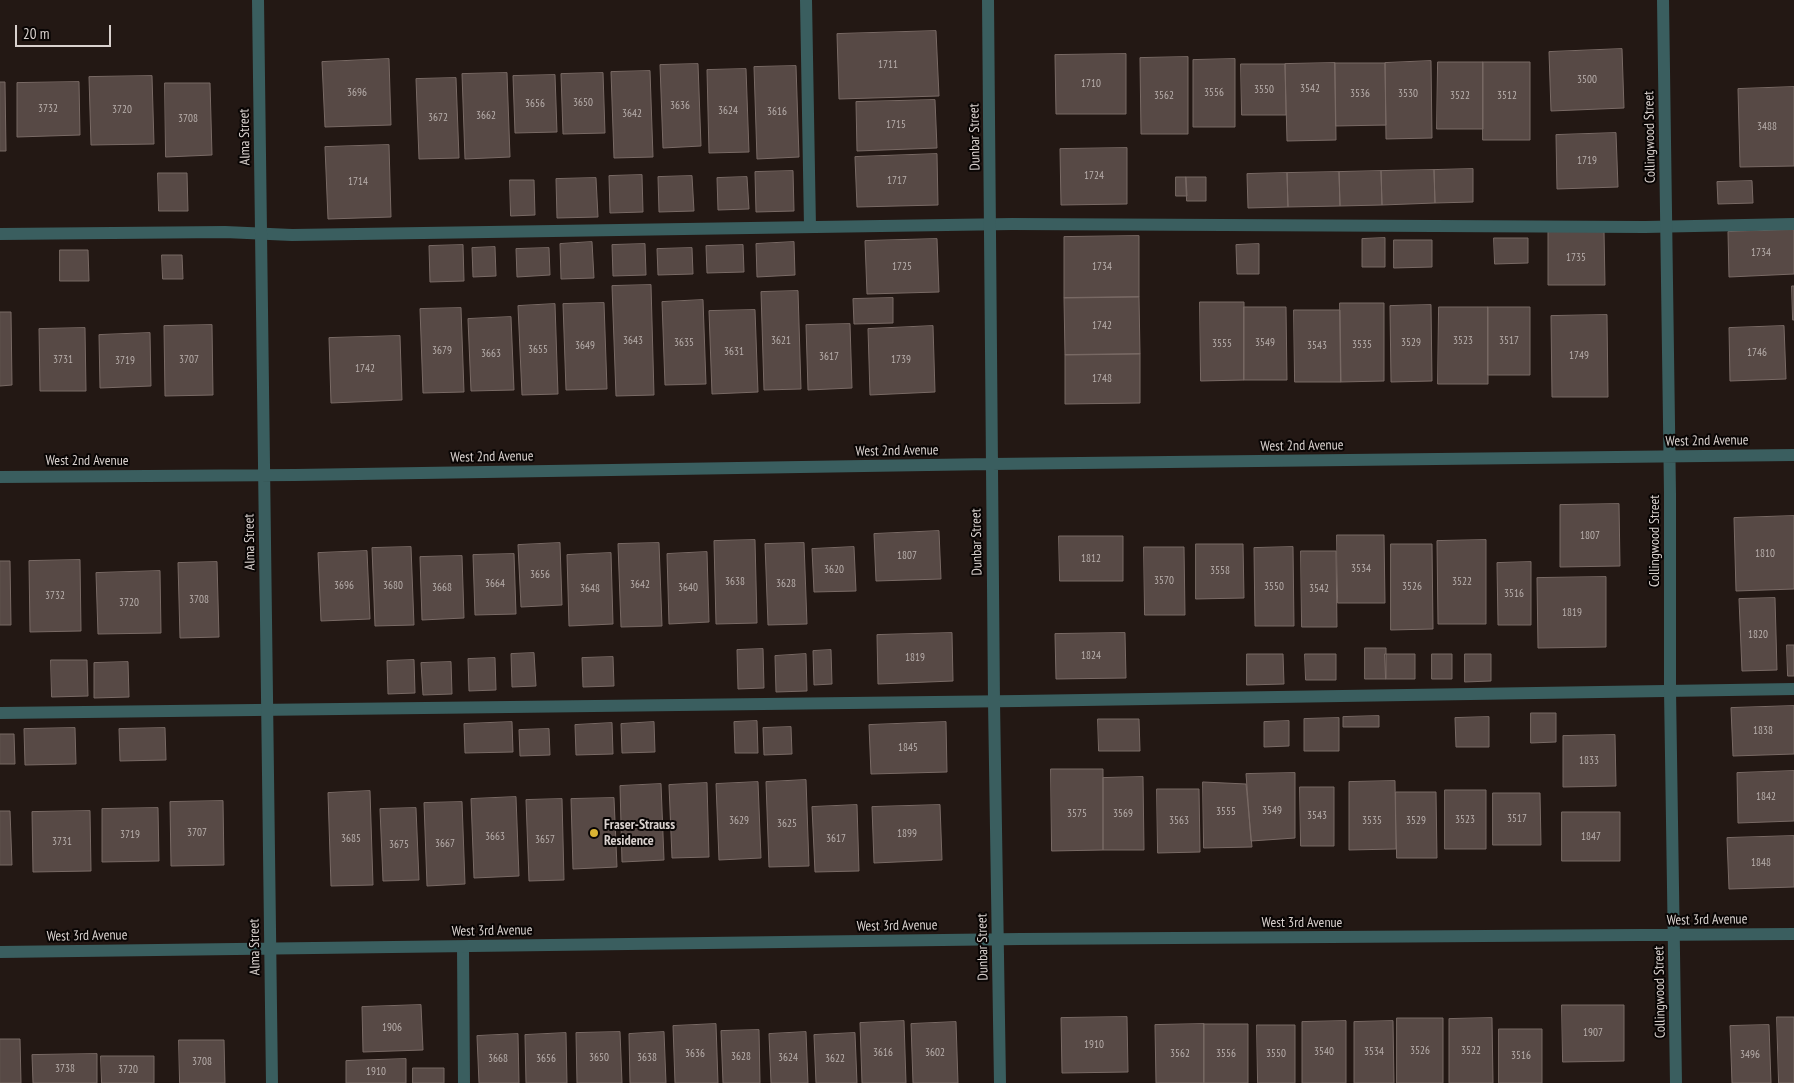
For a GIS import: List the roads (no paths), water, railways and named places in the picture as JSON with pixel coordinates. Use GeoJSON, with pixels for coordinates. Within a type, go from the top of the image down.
{"type":"FeatureCollection","features":[{"type":"Feature","properties":{"kind":"street","name":"Alma Street"},"geometry":{"type":"LineString","coordinates":[[258,0],[272,1083]]}},
{"type":"Feature","properties":{"kind":"street"},"geometry":{"type":"LineString","coordinates":[[806,0],[810,227]]}},
{"type":"Feature","properties":{"kind":"street","name":"Dunbar Street"},"geometry":{"type":"LineString","coordinates":[[988,0],[991,224],[991,464],[1000,1083]]}},
{"type":"Feature","properties":{"kind":"street","name":"Collingwood Street"},"geometry":{"type":"LineString","coordinates":[[1663,0],[1670,456],[1670,690],[1676,1083]]}},
{"type":"Feature","properties":{"kind":"street"},"geometry":{"type":"LineString","coordinates":[[0,234],[225,232],[292,235],[991,224],[1666,227],[1794,224]]}},
{"type":"Feature","properties":{"kind":"street","name":"West 2nd Avenue"},"geometry":{"type":"LineString","coordinates":[[0,477],[1794,455]]}},
{"type":"Feature","properties":{"kind":"street"},"geometry":{"type":"LineString","coordinates":[[0,713],[1794,689]]}},
{"type":"Feature","properties":{"kind":"street","name":"West 3rd Avenue"},"geometry":{"type":"LineString","coordinates":[[0,952],[998,939],[1794,934]]}},
{"type":"Feature","properties":{"kind":"street"},"geometry":{"type":"LineString","coordinates":[[463,947],[464,1083]]}},
{"type":"Feature","properties":{"kind":"place","name":"Fraser-Strauss Residence"},"geometry":{"type":"Point","coordinates":[594,833]}}]}
